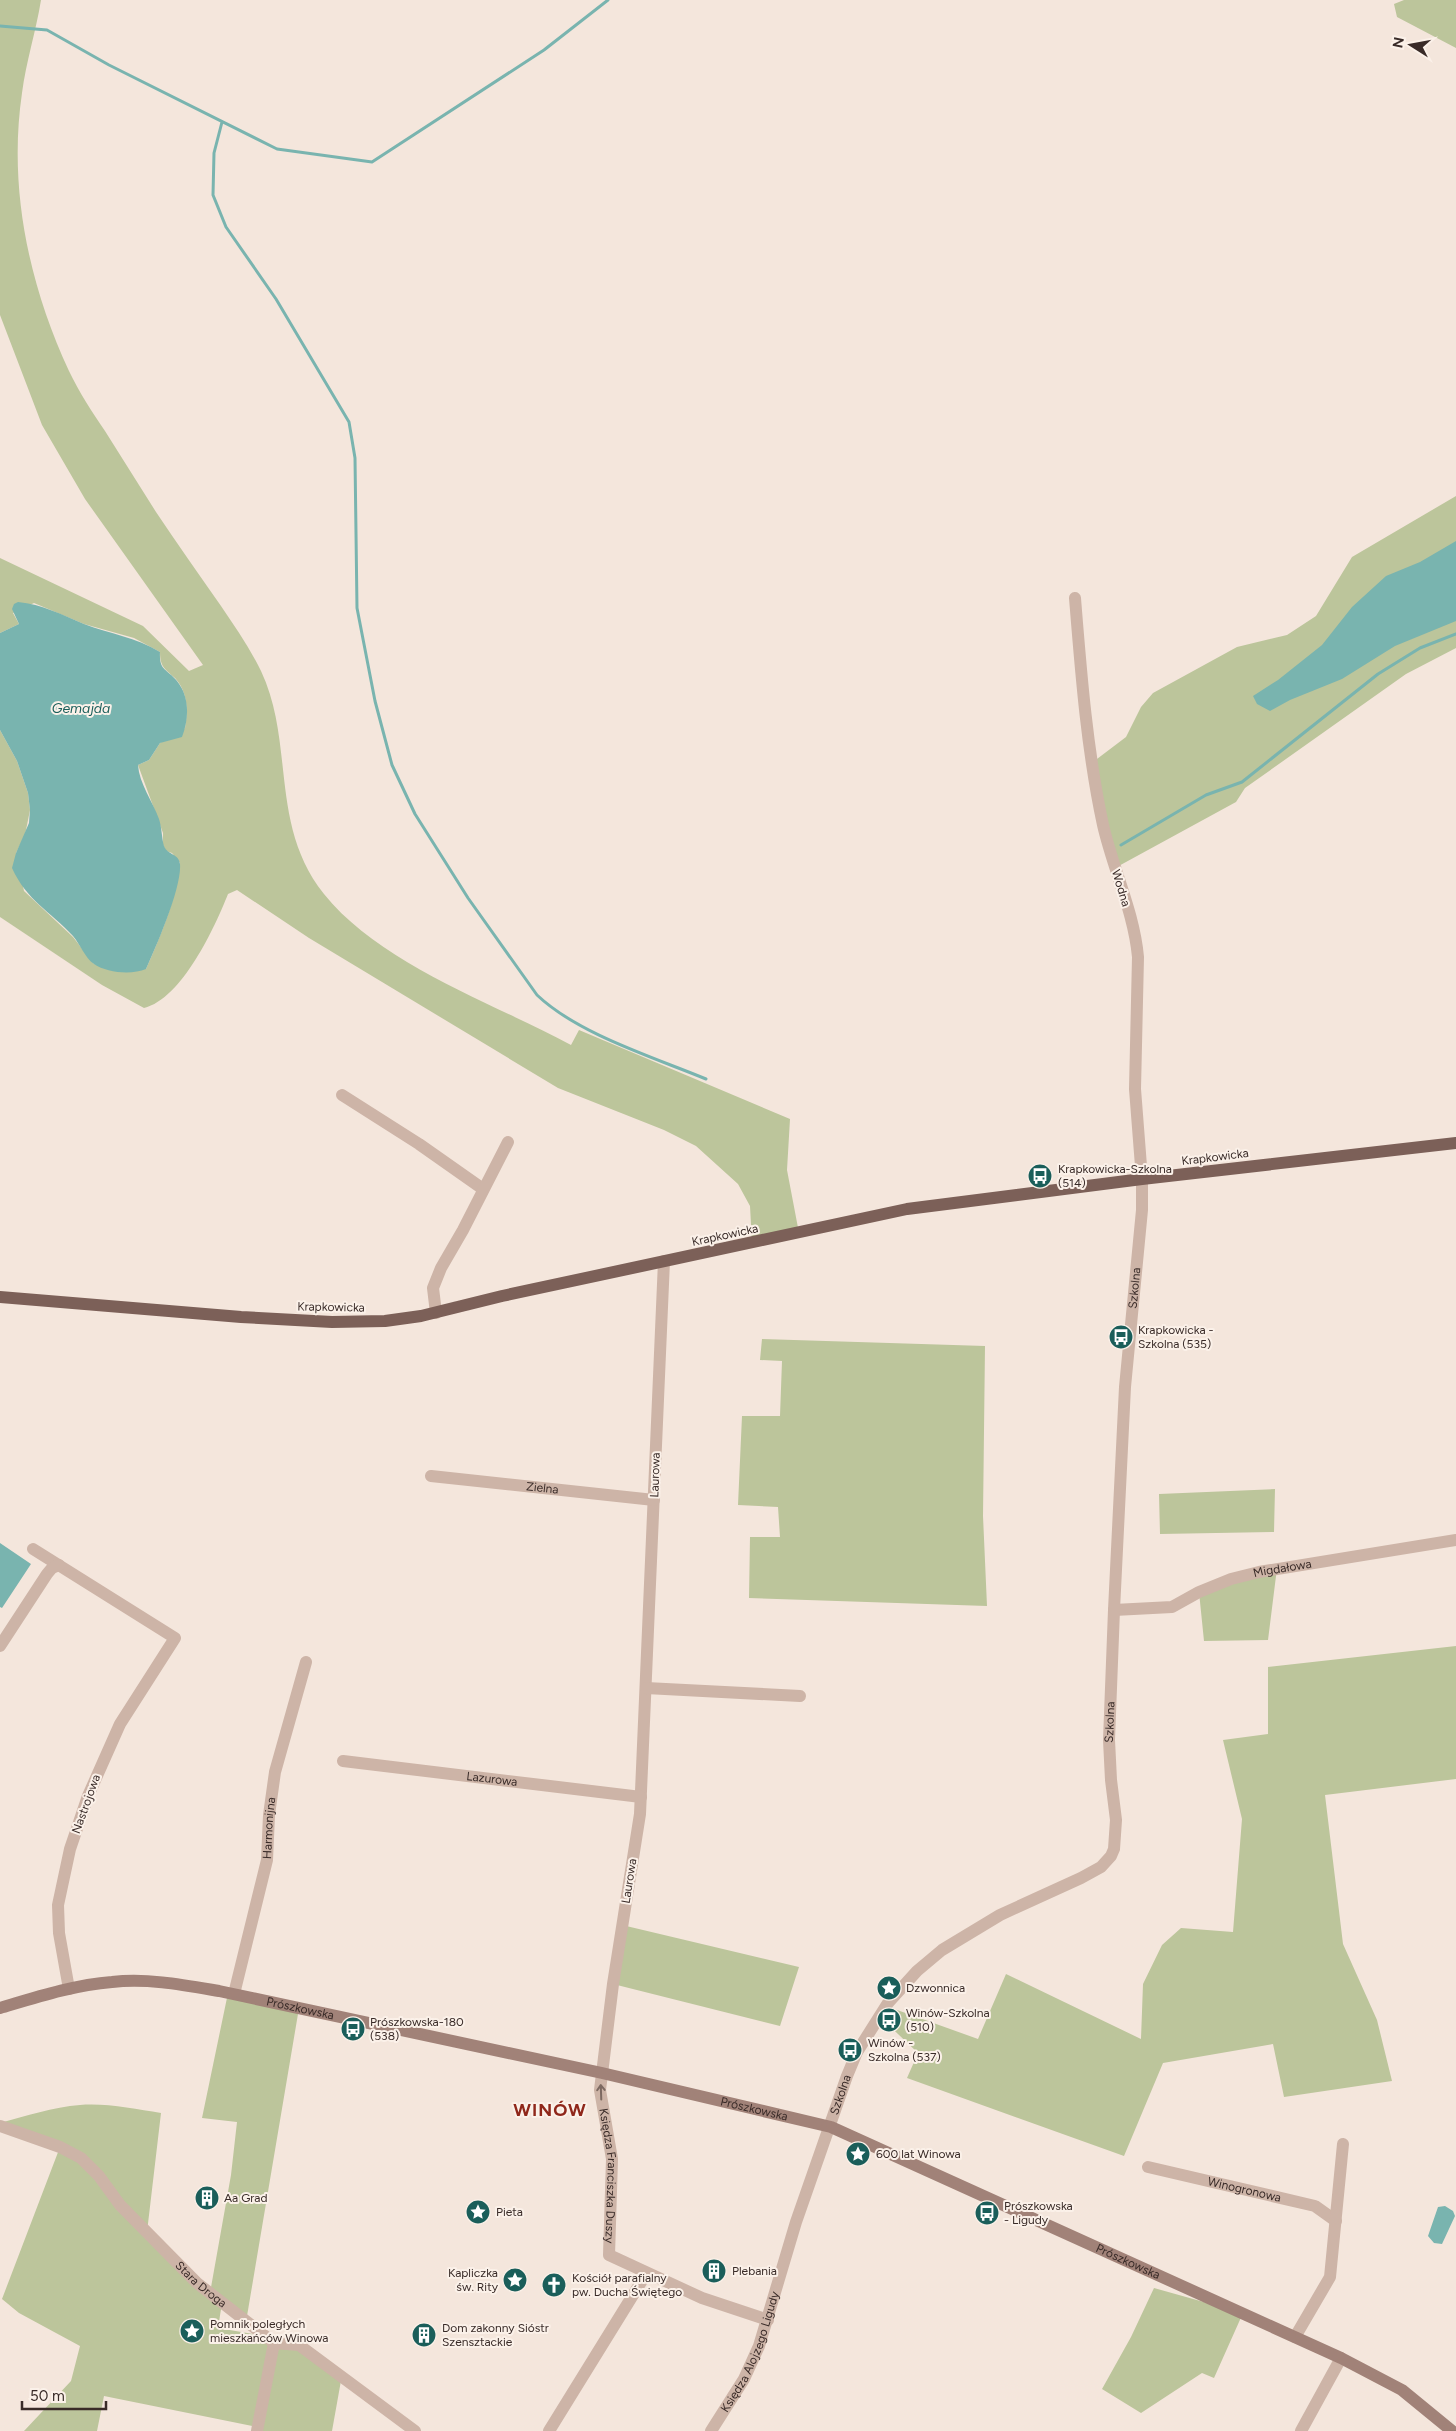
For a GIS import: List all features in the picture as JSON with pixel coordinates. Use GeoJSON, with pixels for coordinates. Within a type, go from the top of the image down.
{"type":"FeatureCollection","features":[{"type":"Feature","properties":{"kind":"main road","name":"Krapkowicka"},"geometry":{"type":"LineString","coordinates":[[0,1297],[332,1322],[385,1321],[436,1313],[502,1296],[906,1209],[1142,1179],[1456,1143]]}},
{"type":"Feature","properties":{"kind":"main road","name":"Prószkowska"},"geometry":{"type":"LineString","coordinates":[[0,2008],[69,1989],[113,1982],[169,1983],[234,1994],[602,2072],[831,2127],[1341,2358],[1402,2390],[1452,2431]]}},
{"type":"Feature","properties":{"kind":"street","name":"Wodna"},"geometry":{"type":"LineString","coordinates":[[1075,598],[1091,748],[1103,824],[1136,937],[1138,957],[1135,1089],[1142,1179]]}},
{"type":"Feature","properties":{"kind":"street"},"geometry":{"type":"LineString","coordinates":[[342,1095],[419,1144],[483,1189]]}},
{"type":"Feature","properties":{"kind":"street"},"geometry":{"type":"LineString","coordinates":[[436,1313],[433,1288],[508,1142]]}},
{"type":"Feature","properties":{"kind":"street","name":"Szkolna"},"geometry":{"type":"LineString","coordinates":[[831,2127],[857,2052],[888,2003],[916,1971],[942,1950],[1000,1915],[1101,1867],[1111,1856],[1114,1849],[1116,1820],[1109,1747],[1114,1610],[1125,1387],[1142,1210],[1142,1179]]}},
{"type":"Feature","properties":{"kind":"street","name":"Laurowa"},"geometry":{"type":"LineString","coordinates":[[602,2072],[641,1797],[664,1262]]}},
{"type":"Feature","properties":{"kind":"street","name":"Zielna"},"geometry":{"type":"LineString","coordinates":[[431,1476],[654,1500]]}},
{"type":"Feature","properties":{"kind":"street","name":"Migdałowa"},"geometry":{"type":"LineString","coordinates":[[1114,1610],[1172,1607],[1199,1592],[1231,1579],[1259,1572],[1456,1540]]}},
{"type":"Feature","properties":{"kind":"street"},"geometry":{"type":"LineString","coordinates":[[34,1549],[60,1565]]}},
{"type":"Feature","properties":{"kind":"street"},"geometry":{"type":"LineString","coordinates":[[0,1646],[47,1574],[52,1568],[60,1565]]}},
{"type":"Feature","properties":{"kind":"street","name":"Nastrojowa"},"geometry":{"type":"LineString","coordinates":[[60,1565],[175,1638],[120,1724],[88,1796],[75,1832],[61,1885],[58,1905],[59,1933],[69,1989]]}},
{"type":"Feature","properties":{"kind":"street","name":"Harmonijna"},"geometry":{"type":"LineString","coordinates":[[234,1994],[267,1860],[269,1815],[275,1772],[306,1662]]}},
{"type":"Feature","properties":{"kind":"street"},"geometry":{"type":"LineString","coordinates":[[646,1688],[800,1696]]}},
{"type":"Feature","properties":{"kind":"street","name":"Lazurowa"},"geometry":{"type":"LineString","coordinates":[[343,1761],[641,1797]]}},
{"type":"Feature","properties":{"kind":"street","name":"Księdza Franciszka Duszy"},"geometry":{"type":"LineString","coordinates":[[602,2072],[600,2090],[612,2159],[609,2255],[646,2274],[702,2298],[768,2320]]}},
{"type":"Feature","properties":{"kind":"street","name":"Stara Droga"},"geometry":{"type":"LineString","coordinates":[[0,2126],[60,2147],[81,2158],[99,2176],[120,2205],[174,2262],[197,2283],[274,2343]]}},
{"type":"Feature","properties":{"kind":"street","name":"Księdza Alojzego Ligudy"},"geometry":{"type":"LineString","coordinates":[[711,2431],[744,2379],[768,2320],[796,2222],[831,2127]]}},
{"type":"Feature","properties":{"kind":"street"},"geometry":{"type":"LineString","coordinates":[[1295,2337],[1330,2277],[1343,2144]]}},
{"type":"Feature","properties":{"kind":"street","name":"Winogronowa"},"geometry":{"type":"LineString","coordinates":[[1148,2167],[1315,2206],[1336,2221]]}},
{"type":"Feature","properties":{"kind":"street"},"geometry":{"type":"LineString","coordinates":[[549,2431],[646,2274]]}},
{"type":"Feature","properties":{"kind":"street"},"geometry":{"type":"LineString","coordinates":[[257,2431],[274,2343],[299,2345],[415,2431]]}},
{"type":"Feature","properties":{"kind":"street"},"geometry":{"type":"LineString","coordinates":[[1301,2431],[1341,2358]]}},
{"type":"Feature","properties":{"kind":"street"},"geometry":{"type":"LineString","coordinates":[[394,2431],[396,2417]]}},
{"type":"Feature","properties":{"kind":"green space"},"geometry":{"type":"Polygon","coordinates":[[[0,0],[41,0],[22,93],[18,129],[18,164],[20,200],[25,235],[43,305],[55,338],[77,387],[156,512],[242,638],[261,671],[271,698],[277,727],[289,812],[296,840],[307,868],[324,894],[347,919],[375,941],[439,980],[571,1045],[579,1030],[790,1119],[787,1170],[799,1233],[752,1243],[750,1206],[738,1184],[696,1146],[664,1130],[558,1088],[309,938],[237,890],[228,894],[206,942],[184,977],[158,1002],[144,1008],[102,985],[0,917],[0,730],[17,761],[28,793],[30,810],[25,835],[16,853],[24,891],[73,937],[94,964],[146,969],[171,904],[180,863],[172,853],[166,851],[163,845],[163,833],[138,765],[149,760],[160,743],[185,728],[187,708],[185,695],[179,683],[164,667],[160,652],[134,638],[84,624],[34,603],[13,613],[19,624],[0,633],[0,558],[143,626],[189,671],[203,665],[85,499],[42,425],[0,315],[0,0]]]}},
{"type":"Feature","properties":{"kind":"green space"},"geometry":{"type":"Polygon","coordinates":[[[1404,0],[1456,0],[1456,48],[1397,17],[1394,4],[1404,0]]]}},
{"type":"Feature","properties":{"kind":"green space"},"geometry":{"type":"Polygon","coordinates":[[[1456,496],[1456,648],[1406,674],[1245,788],[1236,802],[1115,868],[1093,762],[1126,737],[1141,707],[1153,693],[1237,647],[1287,635],[1316,616],[1352,557],[1456,496]]]}},
{"type":"Feature","properties":{"kind":"green space"},"geometry":{"type":"Polygon","coordinates":[[[762,1339],[985,1346],[983,1516],[987,1606],[749,1598],[750,1537],[780,1537],[778,1507],[738,1505],[742,1416],[780,1416],[782,1361],[760,1360],[762,1339]]]}},
{"type":"Feature","properties":{"kind":"green space"},"geometry":{"type":"Polygon","coordinates":[[[1275,1489],[1274,1532],[1160,1534],[1159,1494],[1275,1489]]]}},
{"type":"Feature","properties":{"kind":"green space"},"geometry":{"type":"Polygon","coordinates":[[[1277,1568],[1268,1640],[1204,1641],[1199,1592],[1277,1568]]]}},
{"type":"Feature","properties":{"kind":"green space"},"geometry":{"type":"Polygon","coordinates":[[[1456,1646],[1456,1779],[1325,1795],[1343,1944],[1377,2020],[1392,2081],[1284,2097],[1273,2044],[1163,2063],[1124,2156],[907,2078],[918,2053],[879,2016],[886,2006],[978,2039],[1006,1974],[1141,2039],[1143,1984],[1162,1945],[1181,1928],[1233,1932],[1242,1819],[1223,1740],[1268,1734],[1268,1667],[1456,1646]]]}},
{"type":"Feature","properties":{"kind":"green space"},"geometry":{"type":"Polygon","coordinates":[[[622,1925],[799,1967],[780,2026],[613,1984],[622,1925]]]}},
{"type":"Feature","properties":{"kind":"green space"},"geometry":{"type":"Polygon","coordinates":[[[228,1993],[299,2008],[246,2322],[222,2303],[218,2328],[264,2336],[299,2345],[342,2375],[332,2431],[257,2431],[257,2427],[104,2396],[97,2431],[24,2431],[71,2381],[80,2346],[19,2313],[2,2299],[60,2147],[0,2123],[50,2110],[80,2105],[111,2106],[161,2113],[147,2232],[210,2293],[231,2175],[237,2122],[202,2118],[228,1993]]]}},
{"type":"Feature","properties":{"kind":"green space"},"geometry":{"type":"Polygon","coordinates":[[[1154,2288],[1243,2313],[1214,2378],[1202,2373],[1141,2413],[1102,2389],[1131,2337],[1154,2288]]]}},
{"type":"Feature","properties":{"kind":"water"},"geometry":{"type":"Polygon","coordinates":[[[1456,541],[1456,621],[1395,646],[1342,679],[1290,700],[1270,711],[1257,704],[1253,696],[1278,680],[1322,645],[1352,607],[1386,576],[1420,562],[1456,541]]]}},
{"type":"Feature","properties":{"kind":"water","name":"Gemajda"},"geometry":{"type":"Polygon","coordinates":[[[18,602],[44,607],[84,624],[151,647],[160,652],[162,666],[177,681],[184,694],[187,716],[182,737],[160,743],[149,760],[138,765],[144,786],[159,819],[164,846],[178,858],[180,864],[180,874],[173,902],[146,969],[134,972],[120,972],[94,964],[73,936],[25,889],[12,868],[16,853],[29,823],[30,810],[28,793],[17,761],[0,730],[0,633],[19,624],[12,609],[14,604],[18,602]]]}},
{"type":"Feature","properties":{"kind":"water"},"geometry":{"type":"Polygon","coordinates":[[[0,1543],[31,1564],[2,1608],[0,1607],[0,1543]]]}},
{"type":"Feature","properties":{"kind":"water"},"geometry":{"type":"Polygon","coordinates":[[[1445,2206],[1453,2211],[1455,2216],[1442,2244],[1434,2243],[1428,2236],[1438,2207],[1445,2206]]]}},
{"type":"Feature","properties":{"kind":"waterway"},"geometry":{"type":"LineString","coordinates":[[0,26],[47,30],[109,65],[277,149],[372,162],[544,50],[608,0]]}},
{"type":"Feature","properties":{"kind":"waterway"},"geometry":{"type":"LineString","coordinates":[[222,122],[214,153],[213,195],[226,227],[276,299],[349,422],[355,458],[357,608],[375,701],[392,765],[415,814],[468,898],[537,995],[554,1009],[595,1033],[706,1079]]}},
{"type":"Feature","properties":{"kind":"waterway"},"geometry":{"type":"LineString","coordinates":[[1121,845],[1206,795],[1242,782],[1378,674],[1420,648],[1456,634]]}},
{"type":"Feature","properties":{"kind":"place","name":"Krapkowicka-Szkolna (514)"},"geometry":{"type":"Point","coordinates":[1040,1176]}},
{"type":"Feature","properties":{"kind":"place","name":"Krapkowicka - Szkolna (535)"},"geometry":{"type":"Point","coordinates":[1121,1337]}},
{"type":"Feature","properties":{"kind":"place","name":"Dzwonnica"},"geometry":{"type":"Point","coordinates":[889,1988]}},
{"type":"Feature","properties":{"kind":"place","name":"Winów-Szkolna (510)"},"geometry":{"type":"Point","coordinates":[889,2020]}},
{"type":"Feature","properties":{"kind":"place","name":"Prószkowska-180 (538)"},"geometry":{"type":"Point","coordinates":[353,2029]}},
{"type":"Feature","properties":{"kind":"place","name":"Winów - Szkolna (537)"},"geometry":{"type":"Point","coordinates":[850,2050]}},
{"type":"Feature","properties":{"kind":"place","name":"600 lat Winowa"},"geometry":{"type":"Point","coordinates":[858,2154]}},
{"type":"Feature","properties":{"kind":"place","name":"Aa Grad"},"geometry":{"type":"Point","coordinates":[207,2198]}},
{"type":"Feature","properties":{"kind":"place","name":"Pieta"},"geometry":{"type":"Point","coordinates":[478,2212]}},
{"type":"Feature","properties":{"kind":"place","name":"Prószkowska - Ligudy"},"geometry":{"type":"Point","coordinates":[987,2213]}},
{"type":"Feature","properties":{"kind":"place","name":"Plebania"},"geometry":{"type":"Point","coordinates":[714,2271]}},
{"type":"Feature","properties":{"kind":"place","name":"Kapliczka św. Rity"},"geometry":{"type":"Point","coordinates":[515,2280]}},
{"type":"Feature","properties":{"kind":"place","name":"Kościół parafialny pw. Ducha Świętego"},"geometry":{"type":"Point","coordinates":[554,2285]}},
{"type":"Feature","properties":{"kind":"place","name":"Pomnik poległych mieszkańców Winowa"},"geometry":{"type":"Point","coordinates":[192,2331]}},
{"type":"Feature","properties":{"kind":"place","name":"Dom zakonny Sióstr Szensztackie"},"geometry":{"type":"Point","coordinates":[424,2335]}},
{"type":"Feature","properties":{"kind":"district","name":"WINÓW"},"geometry":{"type":"Point","coordinates":[550,2110]}}]}
